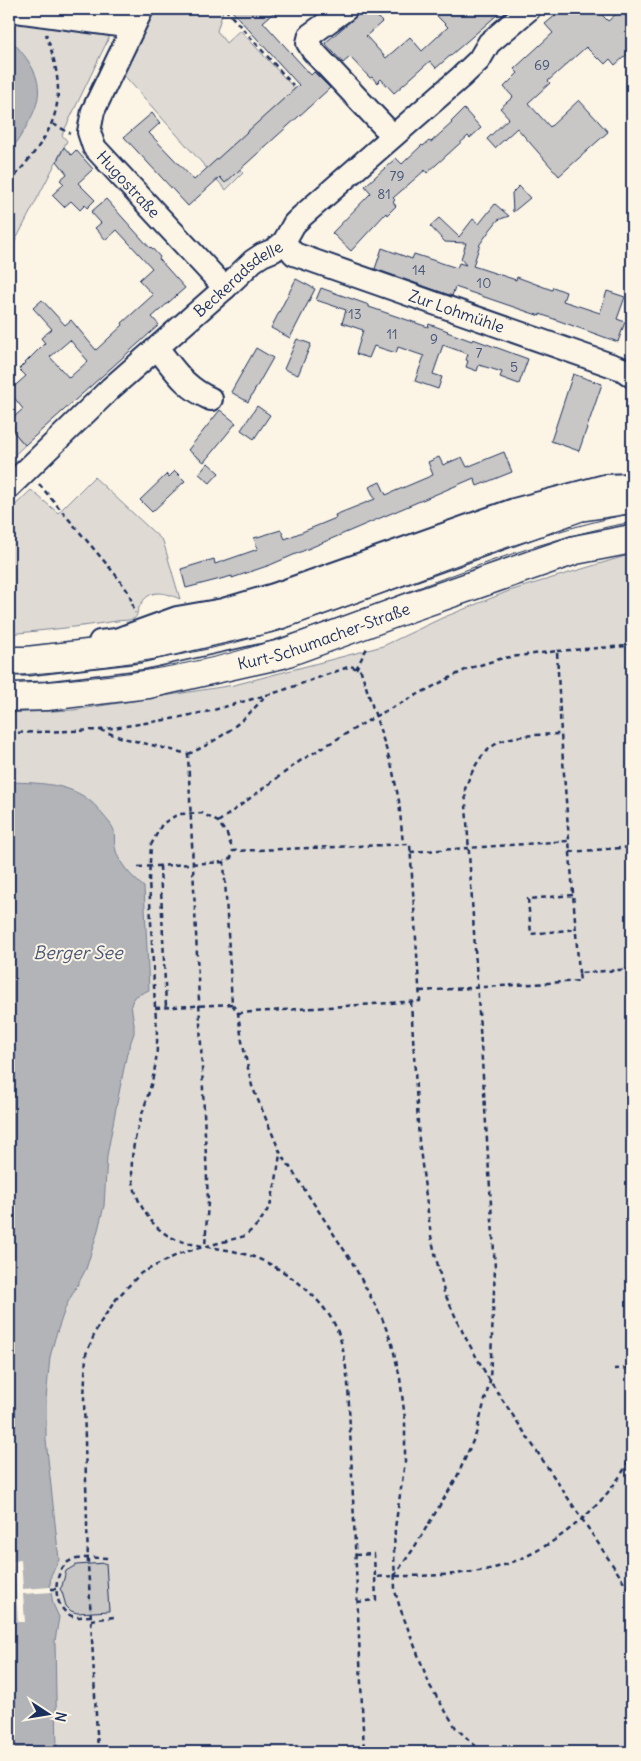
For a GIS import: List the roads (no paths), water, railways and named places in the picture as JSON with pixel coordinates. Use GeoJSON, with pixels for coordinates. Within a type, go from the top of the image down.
{"type":"FeatureCollection","features":[{"type":"Feature","properties":{"kind":"main road","name":"Kurt-Schumacher-Straße"},"geometry":{"type":"LineString","coordinates":[[18,661],[140,648],[274,617],[579,507],[632,499]]}},
{"type":"Feature","properties":{"kind":"main road","name":"Kurt-Schumacher-Straße"},"geometry":{"type":"LineString","coordinates":[[9,697],[47,696],[148,684],[282,654],[575,550],[632,538]]}},
{"type":"Feature","properties":{"kind":"street"},"geometry":{"type":"LineString","coordinates":[[346,9],[310,35],[308,43],[313,51],[393,136]]}},
{"type":"Feature","properties":{"kind":"street","name":"Beckeradsdelle"},"geometry":{"type":"LineString","coordinates":[[9,487],[110,388],[225,288],[253,261],[274,250],[284,242],[294,224],[301,217],[461,77],[479,60],[489,44],[528,9]]}},
{"type":"Feature","properties":{"kind":"street"},"geometry":{"type":"LineString","coordinates":[[9,10],[38,15],[138,18]]}},
{"type":"Feature","properties":{"kind":"street","name":"Hugostraße"},"geometry":{"type":"LineString","coordinates":[[138,18],[93,111],[89,132],[94,147],[225,288]]}},
{"type":"Feature","properties":{"kind":"street","name":"Zur Lohmühle"},"geometry":{"type":"LineString","coordinates":[[284,242],[294,254],[622,369],[632,376]]}},
{"type":"Feature","properties":{"kind":"street"},"geometry":{"type":"LineString","coordinates":[[157,348],[192,389],[211,399]]}},
{"type":"Feature","properties":{"kind":"street","name":"Kurt-Schumacher-Straße"},"geometry":{"type":"LineString","coordinates":[[18,661],[72,646],[116,640],[177,618],[223,610],[283,592],[514,510],[605,486],[632,486]]}},
{"type":"Feature","properties":{"kind":"water"},"geometry":{"type":"Polygon","coordinates":[[[9,38],[24,54],[33,69],[38,82],[38,95],[29,122],[9,154],[9,38]]]}},
{"type":"Feature","properties":{"kind":"water","name":"Berger See"},"geometry":{"type":"Polygon","coordinates":[[[9,782],[48,784],[84,796],[94,804],[111,825],[114,831],[115,847],[119,859],[130,874],[144,887],[149,990],[134,997],[131,1005],[134,1033],[127,1053],[107,1156],[104,1206],[86,1269],[66,1306],[50,1357],[46,1399],[46,1440],[59,1560],[51,1575],[50,1585],[53,1604],[59,1617],[55,1641],[57,1752],[9,1752],[9,782]]]}},
{"type":"Feature","properties":{"kind":"tram line"},"geometry":{"type":"LineString","coordinates":[[9,676],[138,662],[234,643],[314,619],[521,543],[632,513]]}},
{"type":"Feature","properties":{"kind":"tram line"},"geometry":{"type":"LineString","coordinates":[[9,684],[133,672],[225,654],[302,631],[536,546],[632,522]]}}]}
